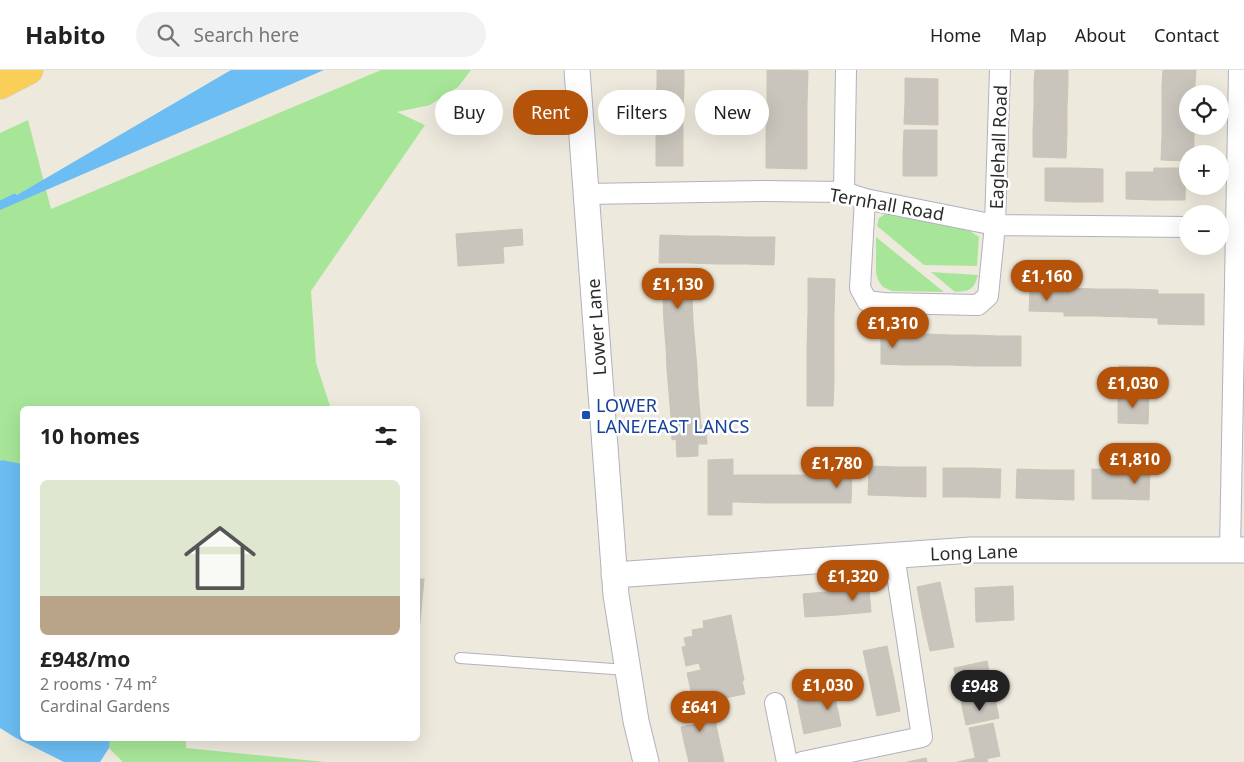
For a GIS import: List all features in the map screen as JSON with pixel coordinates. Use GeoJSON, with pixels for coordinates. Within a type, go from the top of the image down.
{"type":"FeatureCollection","features":[{"type":"Feature","properties":{"kind":"highway"},"geometry":{"type":"LineString","coordinates":[[0,85],[29,70]]}},
{"type":"Feature","properties":{"kind":"street","name":"Lower Lane"},"geometry":{"type":"LineString","coordinates":[[577,70],[614,575],[636,721],[646,762]]}},
{"type":"Feature","properties":{"kind":"street"},"geometry":{"type":"LineString","coordinates":[[844,192],[846,70]]}},
{"type":"Feature","properties":{"kind":"street","name":"Eaglehall Road"},"geometry":{"type":"LineString","coordinates":[[865,199],[860,288],[867,301],[883,304],[978,306],[988,296],[995,224],[1000,70]]}},
{"type":"Feature","properties":{"kind":"street"},"geometry":{"type":"LineString","coordinates":[[1237,550],[1233,227],[1239,70]]}},
{"type":"Feature","properties":{"kind":"street","name":"Ternhall Road"},"geometry":{"type":"LineString","coordinates":[[586,194],[762,191],[844,192],[865,199],[995,224],[1179,227]]}},
{"type":"Feature","properties":{"kind":"street","name":"Long Lane"},"geometry":{"type":"LineString","coordinates":[[614,575],[971,550],[1237,550]]}},
{"type":"Feature","properties":{"kind":"street"},"geometry":{"type":"LineString","coordinates":[[802,762],[922,737],[894,555]]}},
{"type":"Feature","properties":{"kind":"street"},"geometry":{"type":"LineString","coordinates":[[776,703],[786,762]]}},
{"type":"Feature","properties":{"kind":"lane"},"geometry":{"type":"LineString","coordinates":[[460,658],[628,670]]}},
{"type":"Feature","properties":{"kind":"green space"},"geometry":{"type":"Polygon","coordinates":[[[381,70],[471,70],[458,87],[453,90],[435,90],[435,102],[430,105],[397,112],[425,125],[311,291],[316,363],[330,406],[20,406],[20,465],[0,461],[0,133],[28,120],[51,209],[381,70]]]}},
{"type":"Feature","properties":{"kind":"green space"},"geometry":{"type":"Polygon","coordinates":[[[887,213],[970,231],[979,237],[977,266],[924,265],[877,226],[879,218],[887,213]]]}},
{"type":"Feature","properties":{"kind":"green space"},"geometry":{"type":"Polygon","coordinates":[[[876,237],[944,292],[892,291],[883,287],[876,273],[876,237]]]}},
{"type":"Feature","properties":{"kind":"green space"},"geometry":{"type":"Polygon","coordinates":[[[931,272],[978,275],[971,289],[955,292],[931,272]]]}},
{"type":"Feature","properties":{"kind":"green space"},"geometry":{"type":"Polygon","coordinates":[[[110,741],[186,741],[186,748],[325,762],[123,762],[109,748],[110,741]]]}},
{"type":"Feature","properties":{"kind":"water"},"geometry":{"type":"Polygon","coordinates":[[[231,70],[324,70],[0,210],[0,205],[231,70]]]}},
{"type":"Feature","properties":{"kind":"water"},"geometry":{"type":"Polygon","coordinates":[[[0,461],[20,464],[20,740],[0,728],[0,461]]]}},
{"type":"Feature","properties":{"kind":"water"},"geometry":{"type":"Polygon","coordinates":[[[22,741],[110,741],[109,748],[100,762],[64,762],[22,741]]]}},
{"type":"Feature","properties":{"kind":"building"},"geometry":{"type":"Polygon","coordinates":[[[657,70],[684,70],[684,85],[657,85],[657,70]]]}},
{"type":"Feature","properties":{"kind":"building"},"geometry":{"type":"Polygon","coordinates":[[[767,70],[808,71],[807,104],[769,103],[769,90],[767,90],[767,70]]]}},
{"type":"Feature","properties":{"kind":"building"},"geometry":{"type":"Polygon","coordinates":[[[1035,70],[1068,70],[1068,83],[1034,82],[1035,70]]]}},
{"type":"Feature","properties":{"kind":"building"},"geometry":{"type":"Polygon","coordinates":[[[1163,70],[1196,70],[1195,85],[1162,85],[1163,70]]]}},
{"type":"Feature","properties":{"kind":"building"},"geometry":{"type":"Polygon","coordinates":[[[905,78],[938,79],[938,102],[905,101],[905,78]]]}},
{"type":"Feature","properties":{"kind":"building"},"geometry":{"type":"Polygon","coordinates":[[[1034,82],[1068,83],[1067,107],[1034,107],[1034,82]]]}},
{"type":"Feature","properties":{"kind":"building"},"geometry":{"type":"Polygon","coordinates":[[[657,85],[684,85],[684,90],[657,90],[657,85]]]}},
{"type":"Feature","properties":{"kind":"building"},"geometry":{"type":"Polygon","coordinates":[[[1162,85],[1179,86],[1179,111],[1162,110],[1162,85]]]}},
{"type":"Feature","properties":{"kind":"building"},"geometry":{"type":"Polygon","coordinates":[[[905,101],[938,102],[938,125],[904,124],[905,101]]]}},
{"type":"Feature","properties":{"kind":"building"},"geometry":{"type":"Polygon","coordinates":[[[769,103],[807,104],[807,136],[766,135],[769,135],[769,103]]]}},
{"type":"Feature","properties":{"kind":"building"},"geometry":{"type":"Polygon","coordinates":[[[1034,107],[1067,107],[1067,133],[1033,132],[1034,107]]]}},
{"type":"Feature","properties":{"kind":"building"},"geometry":{"type":"Polygon","coordinates":[[[1162,110],[1179,111],[1179,135],[1194,135],[1194,136],[1162,135],[1162,110]]]}},
{"type":"Feature","properties":{"kind":"building"},"geometry":{"type":"Polygon","coordinates":[[[904,130],[937,130],[937,153],[903,153],[904,130]]]}},
{"type":"Feature","properties":{"kind":"building"},"geometry":{"type":"Polygon","coordinates":[[[1033,132],[1067,133],[1066,158],[1033,157],[1033,132]]]}},
{"type":"Feature","properties":{"kind":"building"},"geometry":{"type":"Polygon","coordinates":[[[656,135],[683,135],[683,139],[656,139],[656,135]]]}},
{"type":"Feature","properties":{"kind":"building"},"geometry":{"type":"Polygon","coordinates":[[[766,135],[807,136],[807,169],[766,168],[766,135]]]}},
{"type":"Feature","properties":{"kind":"building"},"geometry":{"type":"Polygon","coordinates":[[[1162,135],[1194,136],[1194,145],[1179,145],[1179,161],[1161,160],[1162,135]]]}},
{"type":"Feature","properties":{"kind":"building"},"geometry":{"type":"Polygon","coordinates":[[[656,139],[683,139],[683,166],[656,166],[656,139]]]}},
{"type":"Feature","properties":{"kind":"building"},"geometry":{"type":"Polygon","coordinates":[[[903,153],[937,153],[937,176],[903,176],[903,153]]]}},
{"type":"Feature","properties":{"kind":"building"},"geometry":{"type":"Polygon","coordinates":[[[1045,168],[1074,168],[1073,202],[1045,201],[1045,168]]]}},
{"type":"Feature","properties":{"kind":"building"},"geometry":{"type":"Polygon","coordinates":[[[1074,168],[1103,169],[1103,202],[1073,202],[1074,168]]]}},
{"type":"Feature","properties":{"kind":"building"},"geometry":{"type":"Polygon","coordinates":[[[1154,168],[1179,168],[1179,195],[1185,195],[1185,200],[1153,200],[1154,168]]]}},
{"type":"Feature","properties":{"kind":"building"},"geometry":{"type":"Polygon","coordinates":[[[1126,172],[1154,172],[1153,200],[1126,199],[1126,172]]]}},
{"type":"Feature","properties":{"kind":"building"},"geometry":{"type":"Polygon","coordinates":[[[522,229],[523,245],[503,247],[504,263],[458,266],[456,234],[522,229]]]}},
{"type":"Feature","properties":{"kind":"building"},"geometry":{"type":"Polygon","coordinates":[[[660,235],[689,236],[688,263],[659,263],[660,235]]]}},
{"type":"Feature","properties":{"kind":"building"},"geometry":{"type":"Polygon","coordinates":[[[689,236],[717,236],[717,264],[688,263],[689,236]]]}},
{"type":"Feature","properties":{"kind":"building"},"geometry":{"type":"Polygon","coordinates":[[[717,236],[746,237],[746,264],[717,264],[717,236]]]}},
{"type":"Feature","properties":{"kind":"building"},"geometry":{"type":"Polygon","coordinates":[[[746,237],[775,237],[774,265],[746,264],[746,237]]]}},
{"type":"Feature","properties":{"kind":"building"},"geometry":{"type":"Polygon","coordinates":[[[808,278],[835,279],[834,313],[808,313],[808,278]]]}},
{"type":"Feature","properties":{"kind":"building"},"geometry":{"type":"Polygon","coordinates":[[[1065,288],[1096,289],[1095,316],[1064,316],[1065,288]]]}},
{"type":"Feature","properties":{"kind":"building"},"geometry":{"type":"Polygon","coordinates":[[[1096,289],[1127,289],[1127,317],[1095,316],[1096,289]]]}},
{"type":"Feature","properties":{"kind":"building"},"geometry":{"type":"Polygon","coordinates":[[[1127,289],[1158,290],[1158,318],[1127,317],[1127,289]]]}},
{"type":"Feature","properties":{"kind":"building"},"geometry":{"type":"Polygon","coordinates":[[[1030,292],[1064,292],[1064,312],[1029,311],[1030,292]]]}},
{"type":"Feature","properties":{"kind":"building"},"geometry":{"type":"Polygon","coordinates":[[[1158,294],[1204,294],[1204,325],[1158,324],[1158,294]]]}},
{"type":"Feature","properties":{"kind":"building"},"geometry":{"type":"Polygon","coordinates":[[[692,298],[693,321],[664,323],[663,300],[692,298]]]}},
{"type":"Feature","properties":{"kind":"building"},"geometry":{"type":"Polygon","coordinates":[[[808,313],[834,313],[834,348],[807,347],[808,313]]]}},
{"type":"Feature","properties":{"kind":"building"},"geometry":{"type":"Polygon","coordinates":[[[693,321],[695,345],[666,347],[664,323],[693,321]]]}},
{"type":"Feature","properties":{"kind":"building"},"geometry":{"type":"Polygon","coordinates":[[[881,334],[905,334],[904,365],[881,364],[881,334]]]}},
{"type":"Feature","properties":{"kind":"building"},"geometry":{"type":"Polygon","coordinates":[[[905,334],[928,334],[928,365],[904,365],[905,334]]]}},
{"type":"Feature","properties":{"kind":"building"},"geometry":{"type":"Polygon","coordinates":[[[928,334],[951,335],[951,365],[928,365],[928,334]]]}},
{"type":"Feature","properties":{"kind":"building"},"geometry":{"type":"Polygon","coordinates":[[[951,335],[974,335],[974,366],[951,365],[951,335]]]}},
{"type":"Feature","properties":{"kind":"building"},"geometry":{"type":"Polygon","coordinates":[[[974,335],[998,336],[997,366],[974,366],[974,335]]]}},
{"type":"Feature","properties":{"kind":"building"},"geometry":{"type":"Polygon","coordinates":[[[998,336],[1021,336],[1021,366],[997,366],[998,336]]]}},
{"type":"Feature","properties":{"kind":"building"},"geometry":{"type":"Polygon","coordinates":[[[695,345],[697,368],[667,370],[666,347],[695,345]]]}},
{"type":"Feature","properties":{"kind":"building"},"geometry":{"type":"Polygon","coordinates":[[[807,347],[834,348],[834,382],[807,382],[807,347]]]}},
{"type":"Feature","properties":{"kind":"building"},"geometry":{"type":"Polygon","coordinates":[[[1119,366],[1150,367],[1149,396],[1118,395],[1119,366]]]}},
{"type":"Feature","properties":{"kind":"building"},"geometry":{"type":"Polygon","coordinates":[[[697,368],[698,391],[669,393],[667,370],[697,368]]]}},
{"type":"Feature","properties":{"kind":"building"},"geometry":{"type":"Polygon","coordinates":[[[807,382],[834,382],[833,406],[807,406],[807,382]]]}},
{"type":"Feature","properties":{"kind":"building"},"geometry":{"type":"Polygon","coordinates":[[[698,391],[700,414],[671,417],[669,393],[698,391]]]}},
{"type":"Feature","properties":{"kind":"building"},"geometry":{"type":"Polygon","coordinates":[[[1118,395],[1149,396],[1148,424],[1118,423],[1118,395]]]}},
{"type":"Feature","properties":{"kind":"building"},"geometry":{"type":"Polygon","coordinates":[[[700,414],[701,426],[706,425],[707,444],[698,444],[698,456],[677,457],[676,439],[672,440],[671,417],[700,414]]]}},
{"type":"Feature","properties":{"kind":"building"},"geometry":{"type":"Polygon","coordinates":[[[733,459],[733,475],[737,475],[737,502],[732,502],[732,515],[708,515],[708,460],[733,459]]]}},
{"type":"Feature","properties":{"kind":"building"},"geometry":{"type":"Polygon","coordinates":[[[869,466],[897,467],[897,496],[868,495],[869,466]]]}},
{"type":"Feature","properties":{"kind":"building"},"geometry":{"type":"Polygon","coordinates":[[[897,467],[926,467],[926,497],[897,496],[897,467]]]}},
{"type":"Feature","properties":{"kind":"building"},"geometry":{"type":"Polygon","coordinates":[[[943,468],[972,468],[971,497],[943,497],[943,468]]]}},
{"type":"Feature","properties":{"kind":"building"},"geometry":{"type":"Polygon","coordinates":[[[972,468],[1001,469],[1000,498],[971,497],[972,468]]]}},
{"type":"Feature","properties":{"kind":"building"},"geometry":{"type":"Polygon","coordinates":[[[1017,469],[1045,470],[1045,499],[1016,498],[1017,469]]]}},
{"type":"Feature","properties":{"kind":"building"},"geometry":{"type":"Polygon","coordinates":[[[1092,469],[1121,470],[1120,499],[1092,499],[1092,469]]]}},
{"type":"Feature","properties":{"kind":"building"},"geometry":{"type":"Polygon","coordinates":[[[1045,470],[1074,470],[1074,500],[1045,499],[1045,470]]]}},
{"type":"Feature","properties":{"kind":"building"},"geometry":{"type":"Polygon","coordinates":[[[1121,470],[1150,470],[1149,500],[1120,499],[1121,470]]]}},
{"type":"Feature","properties":{"kind":"building"},"geometry":{"type":"Polygon","coordinates":[[[737,475],[766,475],[766,503],[737,502],[737,475]]]}},
{"type":"Feature","properties":{"kind":"building"},"geometry":{"type":"Polygon","coordinates":[[[766,475],[795,475],[795,503],[766,503],[766,475]]]}},
{"type":"Feature","properties":{"kind":"building"},"geometry":{"type":"Polygon","coordinates":[[[795,475],[823,475],[823,503],[795,503],[795,475]]]}},
{"type":"Feature","properties":{"kind":"building"},"geometry":{"type":"Polygon","coordinates":[[[823,475],[852,475],[851,503],[823,503],[823,475]]]}},
{"type":"Feature","properties":{"kind":"building"},"geometry":{"type":"Polygon","coordinates":[[[420,579],[424,579],[420,621],[420,579]]]}},
{"type":"Feature","properties":{"kind":"building"},"geometry":{"type":"Polygon","coordinates":[[[940,582],[947,614],[923,619],[917,587],[940,582]]]}},
{"type":"Feature","properties":{"kind":"building"},"geometry":{"type":"Polygon","coordinates":[[[1013,586],[1014,620],[995,621],[994,587],[1013,586]]]}},
{"type":"Feature","properties":{"kind":"building"},"geometry":{"type":"Polygon","coordinates":[[[994,587],[995,621],[976,622],[975,588],[994,587]]]}},
{"type":"Feature","properties":{"kind":"building"},"geometry":{"type":"Polygon","coordinates":[[[869,589],[871,612],[838,615],[836,591],[869,589]]]}},
{"type":"Feature","properties":{"kind":"building"},"geometry":{"type":"Polygon","coordinates":[[[836,591],[838,615],[805,617],[803,594],[836,591]]]}},
{"type":"Feature","properties":{"kind":"building"},"geometry":{"type":"Polygon","coordinates":[[[947,614],[954,647],[930,651],[923,619],[947,614]]]}},
{"type":"Feature","properties":{"kind":"building"},"geometry":{"type":"Polygon","coordinates":[[[731,615],[745,694],[694,704],[687,673],[701,670],[699,663],[686,666],[682,647],[686,646],[684,638],[693,636],[692,630],[704,628],[703,621],[731,615]]]}},
{"type":"Feature","properties":{"kind":"building"},"geometry":{"type":"Polygon","coordinates":[[[887,646],[894,679],[870,683],[863,651],[887,646]]]}},
{"type":"Feature","properties":{"kind":"building"},"geometry":{"type":"Polygon","coordinates":[[[987,661],[991,680],[958,687],[954,668],[987,661]]]}},
{"type":"Feature","properties":{"kind":"building"},"geometry":{"type":"Polygon","coordinates":[[[894,679],[900,711],[877,716],[870,683],[894,679]]]}},
{"type":"Feature","properties":{"kind":"building"},"geometry":{"type":"Polygon","coordinates":[[[991,680],[995,699],[962,706],[958,687],[991,680]]]}},
{"type":"Feature","properties":{"kind":"building"},"geometry":{"type":"Polygon","coordinates":[[[834,693],[841,726],[822,730],[816,696],[834,693]]]}},
{"type":"Feature","properties":{"kind":"building"},"geometry":{"type":"Polygon","coordinates":[[[816,696],[822,730],[804,734],[797,700],[816,696]]]}},
{"type":"Feature","properties":{"kind":"building"},"geometry":{"type":"Polygon","coordinates":[[[995,699],[999,718],[966,725],[962,706],[995,699]]]}},
{"type":"Feature","properties":{"kind":"building"},"geometry":{"type":"Polygon","coordinates":[[[715,720],[719,739],[685,746],[681,727],[715,720]]]}},
{"type":"Feature","properties":{"kind":"building"},"geometry":{"type":"Polygon","coordinates":[[[993,723],[1000,756],[976,761],[969,728],[993,723]]]}},
{"type":"Feature","properties":{"kind":"building"},"geometry":{"type":"Polygon","coordinates":[[[719,739],[723,757],[702,762],[689,762],[685,746],[719,739]]]}},
{"type":"Feature","properties":{"kind":"building"},"geometry":{"type":"Polygon","coordinates":[[[723,757],[724,762],[702,762],[723,757]]]}},
{"type":"Feature","properties":{"kind":"building"},"geometry":{"type":"Polygon","coordinates":[[[926,758],[927,762],[907,762],[926,758]]]}},
{"type":"Feature","properties":{"kind":"building"},"geometry":{"type":"Polygon","coordinates":[[[975,758],[976,761],[987,759],[988,762],[957,762],[975,758]]]}},
{"type":"Feature","properties":{"kind":"waterway"},"geometry":{"type":"LineString","coordinates":[[0,205],[14,198]]}},
{"type":"Feature","properties":{"kind":"place","name":"LOWER LANE/EAST LANCS"},"geometry":{"type":"Point","coordinates":[586,415]}}]}
